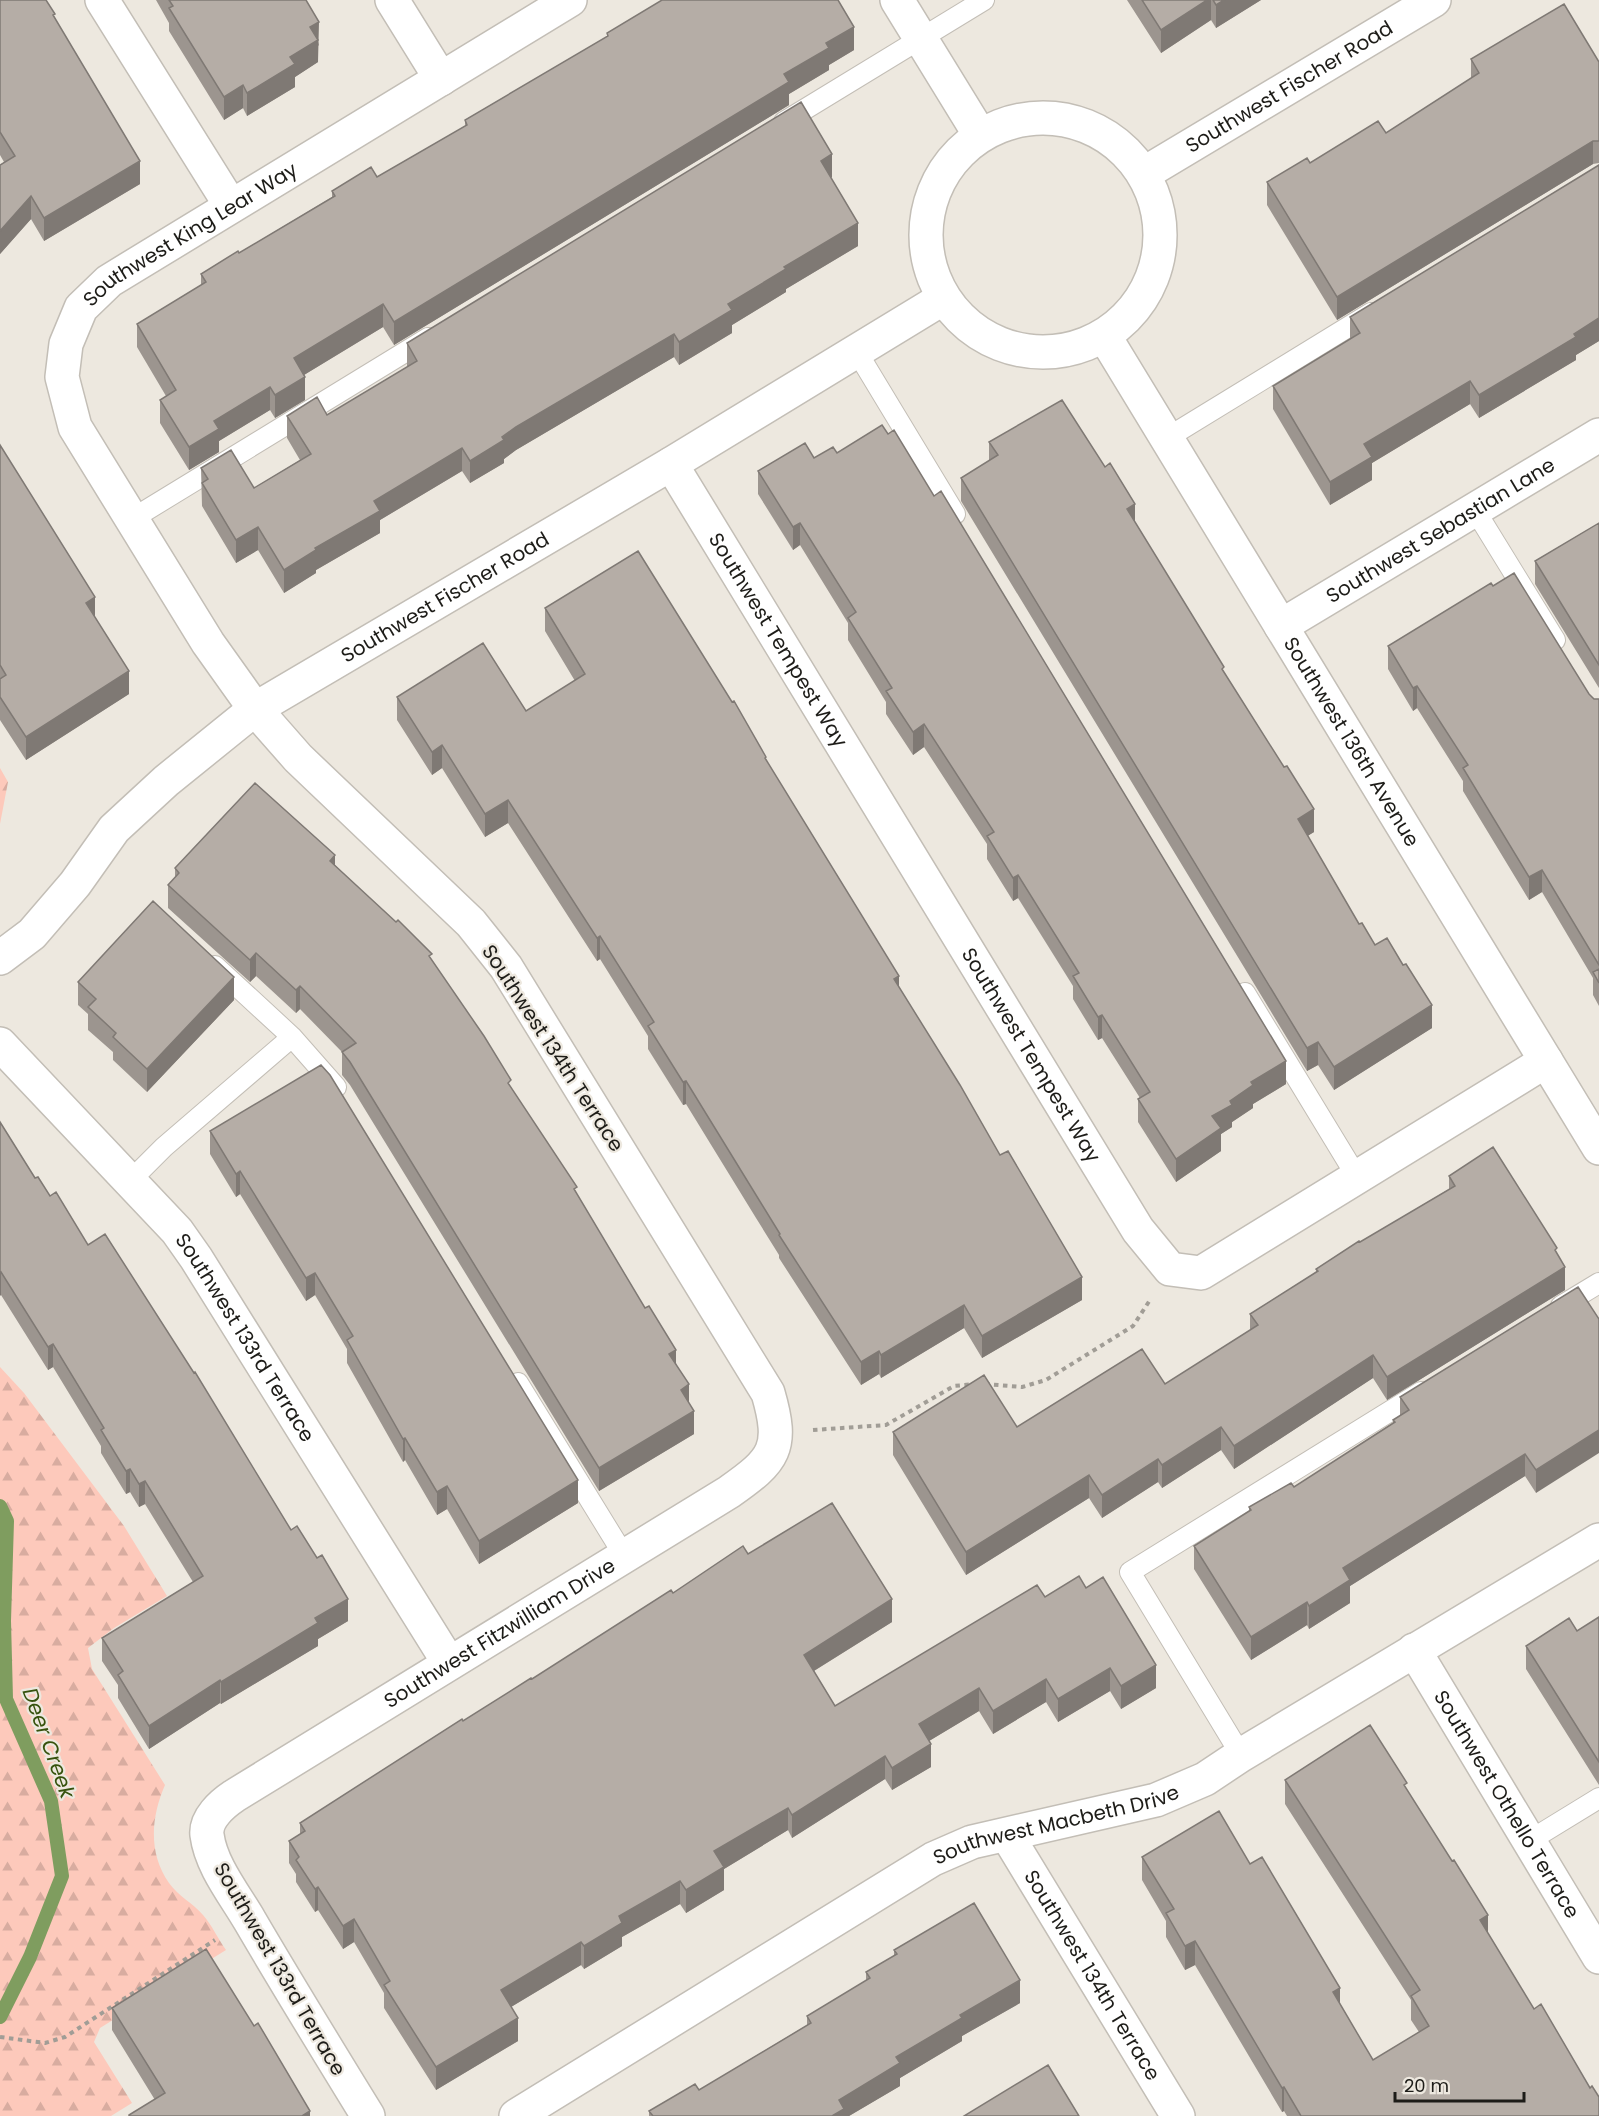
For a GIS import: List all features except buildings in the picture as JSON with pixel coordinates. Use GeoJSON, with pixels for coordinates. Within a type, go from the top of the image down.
{"type":"FeatureCollection","features":[{"type":"Feature","properties":{"kind":"street"},"geometry":{"type":"LineString","coordinates":[[102,0],[231,206]]}},
{"type":"Feature","properties":{"kind":"street"},"geometry":{"type":"LineString","coordinates":[[393,0],[441,79]]}},
{"type":"Feature","properties":{"kind":"street","name":"Southwest King Lear Way"},"geometry":{"type":"LineString","coordinates":[[255,709],[208,644],[75,427],[62,377],[66,344],[81,308],[109,281],[570,0]]}},
{"type":"Feature","properties":{"kind":"street"},"geometry":{"type":"LineString","coordinates":[[897,0],[980,135]]}},
{"type":"Feature","properties":{"kind":"street","name":"Southwest Fischer Road"},"geometry":{"type":"LineString","coordinates":[[1144,173],[1434,0]]}},
{"type":"Feature","properties":{"kind":"street"},"geometry":{"type":"LineString","coordinates":[[1022,118],[1067,119],[1114,140],[1144,173],[1161,218],[1158,265],[1139,304],[1105,337],[1058,353],[1014,350],[971,330],[942,299],[925,248],[928,208],[946,168],[980,135],[1022,118]]}},
{"type":"Feature","properties":{"kind":"street","name":"Southwest Fischer Road"},"geometry":{"type":"LineString","coordinates":[[0,958],[32,934],[75,884],[114,829],[166,781],[255,709],[671,464],[942,299]]}},
{"type":"Feature","properties":{"kind":"street","name":"Southwest 136th Avenue"},"geometry":{"type":"LineString","coordinates":[[1105,337],[1599,1148]]}},
{"type":"Feature","properties":{"kind":"street","name":"Southwest Sebastian Lane"},"geometry":{"type":"LineString","coordinates":[[1281,626],[1599,435]]}},
{"type":"Feature","properties":{"kind":"street","name":"Southwest Tempest Way"},"geometry":{"type":"LineString","coordinates":[[671,464],[1138,1230],[1170,1269]]}},
{"type":"Feature","properties":{"kind":"street","name":"Southwest 134th Terrace"},"geometry":{"type":"LineString","coordinates":[[255,709],[298,758],[471,923],[506,967],[768,1393],[775,1418],[776,1436]]}},
{"type":"Feature","properties":{"kind":"street","name":"Southwest 133rd Terrace"},"geometry":{"type":"LineString","coordinates":[[0,1044],[177,1231],[449,1663]]}},
{"type":"Feature","properties":{"kind":"street"},"geometry":{"type":"LineString","coordinates":[[1170,1269],[1201,1273],[1546,1061]]}},
{"type":"Feature","properties":{"kind":"street","name":"Southwest Fitzwilliam Drive"},"geometry":{"type":"LineString","coordinates":[[213,1817],[220,1805],[227,1800],[625,1557],[753,1476],[768,1459],[776,1436]]}},
{"type":"Feature","properties":{"kind":"street","name":"Southwest Macbeth Drive"},"geometry":{"type":"LineString","coordinates":[[516,2116],[933,1859],[972,1842],[1156,1800],[1205,1779],[1414,1650],[1599,1540]]}},
{"type":"Feature","properties":{"kind":"street","name":"Southwest Othello Terrace"},"geometry":{"type":"LineString","coordinates":[[1414,1650],[1599,1957]]}},
{"type":"Feature","properties":{"kind":"street","name":"Southwest 133rd Terrace"},"geometry":{"type":"LineString","coordinates":[[213,1817],[207,1833],[218,1867],[368,2116]]}},
{"type":"Feature","properties":{"kind":"street","name":"Southwest 134th Terrace"},"geometry":{"type":"LineString","coordinates":[[1007,1835],[1178,2116]]}},
{"type":"Feature","properties":{"kind":"lane"},"geometry":{"type":"LineString","coordinates":[[769,131],[984,0]]}},
{"type":"Feature","properties":{"kind":"lane"},"geometry":{"type":"LineString","coordinates":[[1167,438],[1388,303]]}},
{"type":"Feature","properties":{"kind":"lane"},"geometry":{"type":"LineString","coordinates":[[132,519],[445,328]]}},
{"type":"Feature","properties":{"kind":"lane"},"geometry":{"type":"LineString","coordinates":[[856,352],[962,525]]}},
{"type":"Feature","properties":{"kind":"lane"},"geometry":{"type":"LineString","coordinates":[[1475,510],[1562,651]]}},
{"type":"Feature","properties":{"kind":"lane"},"geometry":{"type":"LineString","coordinates":[[198,950],[292,1037],[324,1071],[346,1101]]}},
{"type":"Feature","properties":{"kind":"lane"},"geometry":{"type":"LineString","coordinates":[[1233,973],[1357,1177]]}},
{"type":"Feature","properties":{"kind":"lane"},"geometry":{"type":"LineString","coordinates":[[129,1182],[164,1147],[292,1037]]}},
{"type":"Feature","properties":{"kind":"lane"},"geometry":{"type":"LineString","coordinates":[[1548,1314],[1599,1282]]}},
{"type":"Feature","properties":{"kind":"lane"},"geometry":{"type":"LineString","coordinates":[[507,1364],[625,1557]]}},
{"type":"Feature","properties":{"kind":"lane"},"geometry":{"type":"LineString","coordinates":[[1241,1755],[1130,1572],[1436,1383]]}},
{"type":"Feature","properties":{"kind":"lane"},"geometry":{"type":"LineString","coordinates":[[1529,1841],[1599,1798]]}},
{"type":"Feature","properties":{"kind":"path"},"geometry":{"type":"LineString","coordinates":[[776,1436],[879,1427],[896,1421],[954,1386],[980,1383],[1022,1387],[1046,1380],[1133,1326],[1170,1269]]}},
{"type":"Feature","properties":{"kind":"path"},"geometry":{"type":"LineString","coordinates":[[1,2037],[45,2043],[66,2037],[249,1919]]}},
{"type":"Feature","properties":{"kind":"green space"},"geometry":{"type":"Polygon","coordinates":[[[0,768],[8,782],[0,824],[0,768]]]}},
{"type":"Feature","properties":{"kind":"green space"},"geometry":{"type":"Polygon","coordinates":[[[0,1367],[24,1393],[124,1526],[167,1596],[114,1628],[88,1648],[92,1669],[165,1785],[157,1810],[154,1835],[162,1871],[173,1888],[206,1919],[226,1950],[100,2028],[94,2042],[132,2103],[111,2116],[0,2116],[0,1367]]]}},
{"type":"Feature","properties":{"kind":"waterway","name":"Deer Creek"},"geometry":{"type":"LineString","coordinates":[[0,1506],[7,1521],[4,1621],[6,1699],[51,1801],[62,1876],[30,1957],[0,2017]]}}]}
